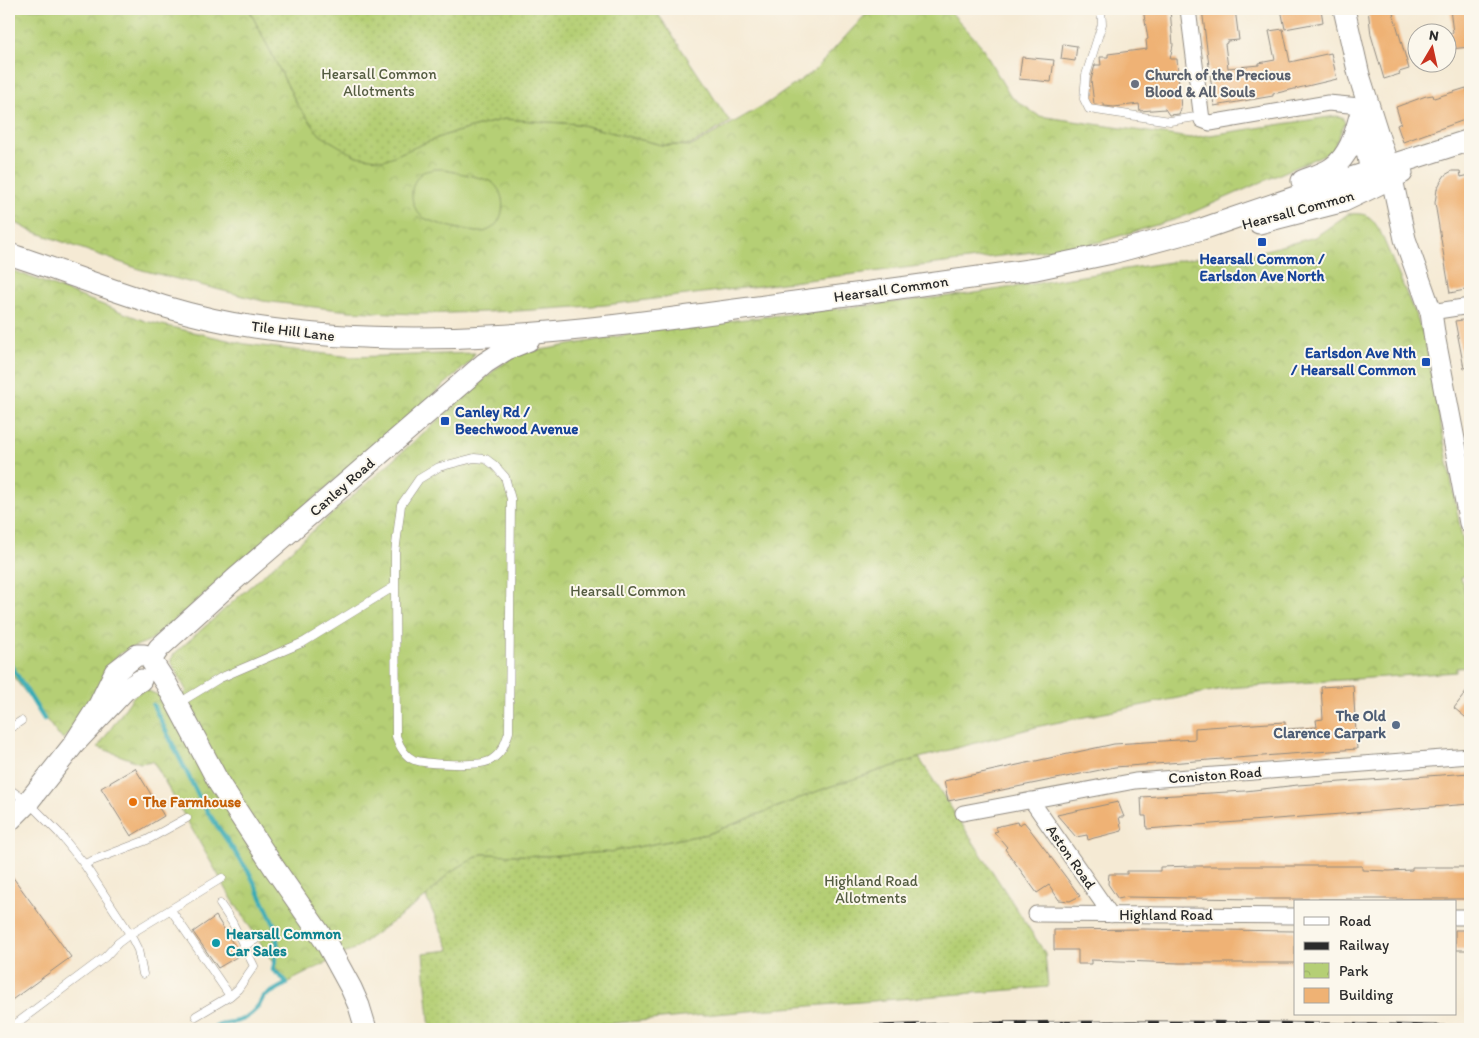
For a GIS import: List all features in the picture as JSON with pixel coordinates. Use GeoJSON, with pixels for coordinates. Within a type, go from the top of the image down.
{"type":"FeatureCollection","features":[{"type":"Feature","properties":{"kind":"main road"},"geometry":{"type":"LineString","coordinates":[[1344,9],[1382,176]]}},
{"type":"Feature","properties":{"kind":"main road"},"geometry":{"type":"LineString","coordinates":[[1230,220],[1243,208],[1331,168],[1344,157],[1356,133],[1360,111],[1359,75]]}},
{"type":"Feature","properties":{"kind":"main road"},"geometry":{"type":"LineString","coordinates":[[1360,111],[1431,312],[1465,467],[1470,523]]}},
{"type":"Feature","properties":{"kind":"main road"},"geometry":{"type":"LineString","coordinates":[[1382,176],[1444,149],[1470,140]]}},
{"type":"Feature","properties":{"kind":"main road","name":"Hearsall Common"},"geometry":{"type":"LineString","coordinates":[[546,333],[696,316],[1036,269],[1112,254],[1382,176]]}},
{"type":"Feature","properties":{"kind":"main road","name":"Hearsall Common"},"geometry":{"type":"LineString","coordinates":[[1202,229],[1246,227],[1344,201],[1382,176]]}},
{"type":"Feature","properties":{"kind":"main road","name":"Tile Hill Lane"},"geometry":{"type":"LineString","coordinates":[[9,244],[49,267]]}},
{"type":"Feature","properties":{"kind":"main road","name":"Tile Hill Lane"},"geometry":{"type":"LineString","coordinates":[[9,254],[132,297],[201,316],[252,327],[358,338],[426,340],[546,333]]}},
{"type":"Feature","properties":{"kind":"main road","name":"Canley Road"},"geometry":{"type":"LineString","coordinates":[[9,821],[28,802],[74,744],[125,690],[148,671],[159,648],[234,580],[485,363],[507,349],[546,333]]}},
{"type":"Feature","properties":{"kind":"main road","name":"Canley Road"},"geometry":{"type":"LineString","coordinates":[[74,744],[99,705],[116,672],[135,656],[141,655],[146,656],[148,671]]}},
{"type":"Feature","properties":{"kind":"main road"},"geometry":{"type":"LineString","coordinates":[[148,671],[177,704],[220,785],[274,869],[327,944],[351,988],[366,1029]]}},
{"type":"Feature","properties":{"kind":"street"},"geometry":{"type":"LineString","coordinates":[[1188,9],[1202,118],[1210,123],[1328,104],[1360,111]]}},
{"type":"Feature","properties":{"kind":"street"},"geometry":{"type":"LineString","coordinates":[[1431,312],[1470,306]]}},
{"type":"Feature","properties":{"kind":"street","name":"Coniston Road"},"geometry":{"type":"LineString","coordinates":[[963,814],[1135,780],[1470,756]]}},
{"type":"Feature","properties":{"kind":"street","name":"Aston Road"},"geometry":{"type":"LineString","coordinates":[[1031,800],[1111,915]]}},
{"type":"Feature","properties":{"kind":"street","name":"Highland Road"},"geometry":{"type":"LineString","coordinates":[[1036,914],[1294,916]]}},
{"type":"Feature","properties":{"kind":"street"},"geometry":{"type":"LineString","coordinates":[[1456,917],[1470,917]]}},
{"type":"Feature","properties":{"kind":"lane"},"geometry":{"type":"LineString","coordinates":[[1101,9],[1102,24],[1086,75],[1084,99],[1089,109],[1170,121],[1202,118]]}},
{"type":"Feature","properties":{"kind":"lane"},"geometry":{"type":"LineString","coordinates":[[474,458],[486,459],[494,465],[505,477],[511,499],[509,732],[503,750],[489,762],[446,764],[413,760],[402,750],[396,736],[395,586],[395,553],[401,505],[419,479],[439,467],[474,458]]}},
{"type":"Feature","properties":{"kind":"lane"},"geometry":{"type":"LineString","coordinates":[[177,704],[220,678],[304,642],[395,586]]}},
{"type":"Feature","properties":{"kind":"lane"},"geometry":{"type":"LineString","coordinates":[[9,729],[21,720]]}},
{"type":"Feature","properties":{"kind":"lane"},"geometry":{"type":"LineString","coordinates":[[9,789],[28,802],[59,833],[84,864],[130,934],[138,950],[143,974]]}},
{"type":"Feature","properties":{"kind":"lane"},"geometry":{"type":"LineString","coordinates":[[84,864],[147,840],[187,818]]}},
{"type":"Feature","properties":{"kind":"lane"},"geometry":{"type":"LineString","coordinates":[[9,1029],[105,957],[118,943],[130,934],[222,878]]}},
{"type":"Feature","properties":{"kind":"lane"},"geometry":{"type":"LineString","coordinates":[[196,1016],[230,996],[238,989],[254,966],[232,922],[220,904]]}},
{"type":"Feature","properties":{"kind":"lane"},"geometry":{"type":"LineString","coordinates":[[171,910],[230,996]]}},
{"type":"Feature","properties":{"kind":"lane"},"geometry":{"type":"LineString","coordinates":[[244,946],[255,940]]}},
{"type":"Feature","properties":{"kind":"green space"},"geometry":{"type":"Polygon","coordinates":[[[9,9],[249,9],[297,104],[445,135],[504,119],[578,124],[662,145],[692,146],[771,101],[815,70],[866,14],[874,9],[948,9],[980,44],[1010,96],[1039,116],[1190,138],[1336,116],[1342,117],[1345,123],[1332,151],[1180,218],[1089,245],[606,305],[518,311],[415,314],[349,311],[263,301],[142,270],[29,230],[9,219],[9,9]]]}},
{"type":"Feature","properties":{"kind":"green space","name":"Hearsall Common Allotments"},"geometry":{"type":"Polygon","coordinates":[[[249,9],[666,9],[658,14],[730,122],[691,145],[662,145],[578,124],[504,119],[445,135],[384,160],[356,156],[320,135],[297,104],[249,9]]]}},
{"type":"Feature","properties":{"kind":"green space"},"geometry":{"type":"Polygon","coordinates":[[[434,169],[469,175],[493,183],[499,190],[503,206],[498,222],[493,228],[476,232],[442,225],[419,214],[413,202],[412,189],[414,182],[423,172],[434,169]]]}},
{"type":"Feature","properties":{"kind":"green space","name":"Hearsall Common"},"geometry":{"type":"Polygon","coordinates":[[[1348,214],[1368,216],[1374,221],[1424,335],[1469,575],[1461,577],[1470,617],[1470,667],[1456,668],[1456,672],[1227,688],[1040,726],[919,758],[826,788],[708,834],[610,852],[545,856],[482,854],[450,872],[426,897],[356,948],[286,983],[232,899],[153,761],[140,763],[98,747],[133,697],[144,689],[158,695],[165,705],[187,692],[172,664],[171,660],[174,654],[498,367],[519,354],[664,328],[969,294],[1195,258],[1251,254],[1315,237],[1348,214]]]}},
{"type":"Feature","properties":{"kind":"green space"},"geometry":{"type":"Polygon","coordinates":[[[9,269],[145,321],[245,344],[351,357],[475,353],[469,363],[154,638],[116,657],[109,667],[95,699],[64,739],[58,735],[9,671],[9,269]]]}},
{"type":"Feature","properties":{"kind":"green space","name":"Highland Road Allotments"},"geometry":{"type":"Polygon","coordinates":[[[919,758],[1045,953],[1048,987],[551,1029],[430,1029],[423,953],[450,950],[426,897],[450,872],[482,854],[545,856],[610,852],[708,834],[826,788],[919,758]]]}},
{"type":"Feature","properties":{"kind":"building","name":"Church of the Precious Blood & All Souls"},"geometry":{"type":"Polygon","coordinates":[[[1143,9],[1170,9],[1173,45],[1170,59],[1177,59],[1181,109],[1179,114],[1169,115],[1165,109],[1140,111],[1139,104],[1114,107],[1104,106],[1104,103],[1094,104],[1091,80],[1095,65],[1101,65],[1100,57],[1108,57],[1108,54],[1147,49],[1146,40],[1148,39],[1143,9]]]}},
{"type":"Feature","properties":{"kind":"building"},"geometry":{"type":"Polygon","coordinates":[[[1202,9],[1235,9],[1239,40],[1227,41],[1225,44],[1228,68],[1259,65],[1259,63],[1275,60],[1269,31],[1283,29],[1290,62],[1331,53],[1337,79],[1273,94],[1273,96],[1214,106],[1202,9]]]}},
{"type":"Feature","properties":{"kind":"building"},"geometry":{"type":"Polygon","coordinates":[[[1281,9],[1321,9],[1323,22],[1285,29],[1281,9]]]}},
{"type":"Feature","properties":{"kind":"building"},"geometry":{"type":"Polygon","coordinates":[[[1368,9],[1392,9],[1406,58],[1406,70],[1384,79],[1371,35],[1368,9]]]}},
{"type":"Feature","properties":{"kind":"building"},"geometry":{"type":"Polygon","coordinates":[[[1450,9],[1470,9],[1470,47],[1456,48],[1456,22],[1452,22],[1450,9]]]}},
{"type":"Feature","properties":{"kind":"building"},"geometry":{"type":"Polygon","coordinates":[[[1063,44],[1077,46],[1075,61],[1061,59],[1063,44]]]}},
{"type":"Feature","properties":{"kind":"building"},"geometry":{"type":"Polygon","coordinates":[[[1022,57],[1054,60],[1051,82],[1019,79],[1022,57]]]}},
{"type":"Feature","properties":{"kind":"building"},"geometry":{"type":"Polygon","coordinates":[[[1466,88],[1470,98],[1470,118],[1403,142],[1397,125],[1401,123],[1396,107],[1426,96],[1433,95],[1434,98],[1466,88]]]}},
{"type":"Feature","properties":{"kind":"building"},"geometry":{"type":"Polygon","coordinates":[[[1452,171],[1460,171],[1461,177],[1470,175],[1470,289],[1450,293],[1435,203],[1437,189],[1441,181],[1445,175],[1452,171]]]}},
{"type":"Feature","properties":{"kind":"building"},"geometry":{"type":"Polygon","coordinates":[[[1470,319],[1470,367],[1464,368],[1455,321],[1470,319]]]}},
{"type":"Feature","properties":{"kind":"building"},"geometry":{"type":"Polygon","coordinates":[[[1353,685],[1357,749],[1115,767],[948,801],[944,781],[1114,744],[1195,739],[1195,728],[1285,722],[1285,729],[1317,727],[1316,720],[1323,719],[1321,687],[1353,685]]]}},
{"type":"Feature","properties":{"kind":"building"},"geometry":{"type":"Polygon","coordinates":[[[1470,687],[1470,721],[1454,708],[1470,687]]]}},
{"type":"Feature","properties":{"kind":"building","name":"The Farmhouse"},"geometry":{"type":"Polygon","coordinates":[[[135,768],[164,816],[131,836],[101,788],[135,768]]]}},
{"type":"Feature","properties":{"kind":"building"},"geometry":{"type":"Polygon","coordinates":[[[1470,773],[1470,804],[1147,829],[1146,816],[1142,816],[1141,797],[1245,791],[1298,785],[1470,773]]]}},
{"type":"Feature","properties":{"kind":"building"},"geometry":{"type":"Polygon","coordinates":[[[1118,802],[1124,817],[1119,817],[1122,831],[1088,840],[1087,835],[1076,837],[1057,815],[1118,802]]]}},
{"type":"Feature","properties":{"kind":"building"},"geometry":{"type":"Polygon","coordinates":[[[1017,822],[1018,825],[1024,822],[1080,896],[1070,901],[1059,900],[1049,885],[1037,893],[1005,849],[1007,847],[994,832],[998,831],[995,827],[1017,822]]]}},
{"type":"Feature","properties":{"kind":"building"},"geometry":{"type":"Polygon","coordinates":[[[1362,866],[1362,870],[1389,871],[1412,870],[1412,867],[1468,867],[1470,899],[1127,897],[1118,899],[1108,884],[1109,874],[1127,874],[1127,871],[1160,871],[1160,867],[1362,866]]]}},
{"type":"Feature","properties":{"kind":"building"},"geometry":{"type":"Polygon","coordinates":[[[9,872],[71,957],[9,1002],[9,872]]]}},
{"type":"Feature","properties":{"kind":"building","name":"Hearsall Common Car Sales"},"geometry":{"type":"Polygon","coordinates":[[[216,916],[240,955],[218,968],[193,932],[216,916]]]}},
{"type":"Feature","properties":{"kind":"building"},"geometry":{"type":"Polygon","coordinates":[[[1054,930],[1294,931],[1294,963],[1179,963],[1091,960],[1091,964],[1078,964],[1078,950],[1054,950],[1054,930]]]}},
{"type":"Feature","properties":{"kind":"building"},"geometry":{"type":"Polygon","coordinates":[[[1456,930],[1470,930],[1470,950],[1456,950],[1456,930]]]}},
{"type":"Feature","properties":{"kind":"waterway"},"geometry":{"type":"LineString","coordinates":[[9,662],[44,719]]}},
{"type":"Feature","properties":{"kind":"waterway"},"geometry":{"type":"LineString","coordinates":[[153,705],[203,805],[250,874],[274,924],[278,947],[273,970],[285,980],[286,984],[263,997],[248,1016],[239,1021],[220,1024],[212,1029]]}},
{"type":"Feature","properties":{"kind":"railway"},"geometry":{"type":"LineString","coordinates":[[829,1029],[1069,1023],[1470,1028]]}},
{"type":"Feature","properties":{"kind":"place","name":"Church of the Precious Blood & All Souls"},"geometry":{"type":"Point","coordinates":[1135,84]}},
{"type":"Feature","properties":{"kind":"place","name":"Hearsall Common / Earlsdon Ave North"},"geometry":{"type":"Point","coordinates":[1262,242]}},
{"type":"Feature","properties":{"kind":"place","name":"Earlsdon Ave Nth / Hearsall Common"},"geometry":{"type":"Point","coordinates":[1426,362]}},
{"type":"Feature","properties":{"kind":"place","name":"Canley Rd / Beechwood Avenue"},"geometry":{"type":"Point","coordinates":[445,421]}},
{"type":"Feature","properties":{"kind":"place","name":"The Old Clarence Carpark"},"geometry":{"type":"Point","coordinates":[1396,725]}},
{"type":"Feature","properties":{"kind":"place","name":"The Farmhouse"},"geometry":{"type":"Point","coordinates":[133,802]}},
{"type":"Feature","properties":{"kind":"place","name":"Hearsall Common Car Sales"},"geometry":{"type":"Point","coordinates":[216,943]}}]}
